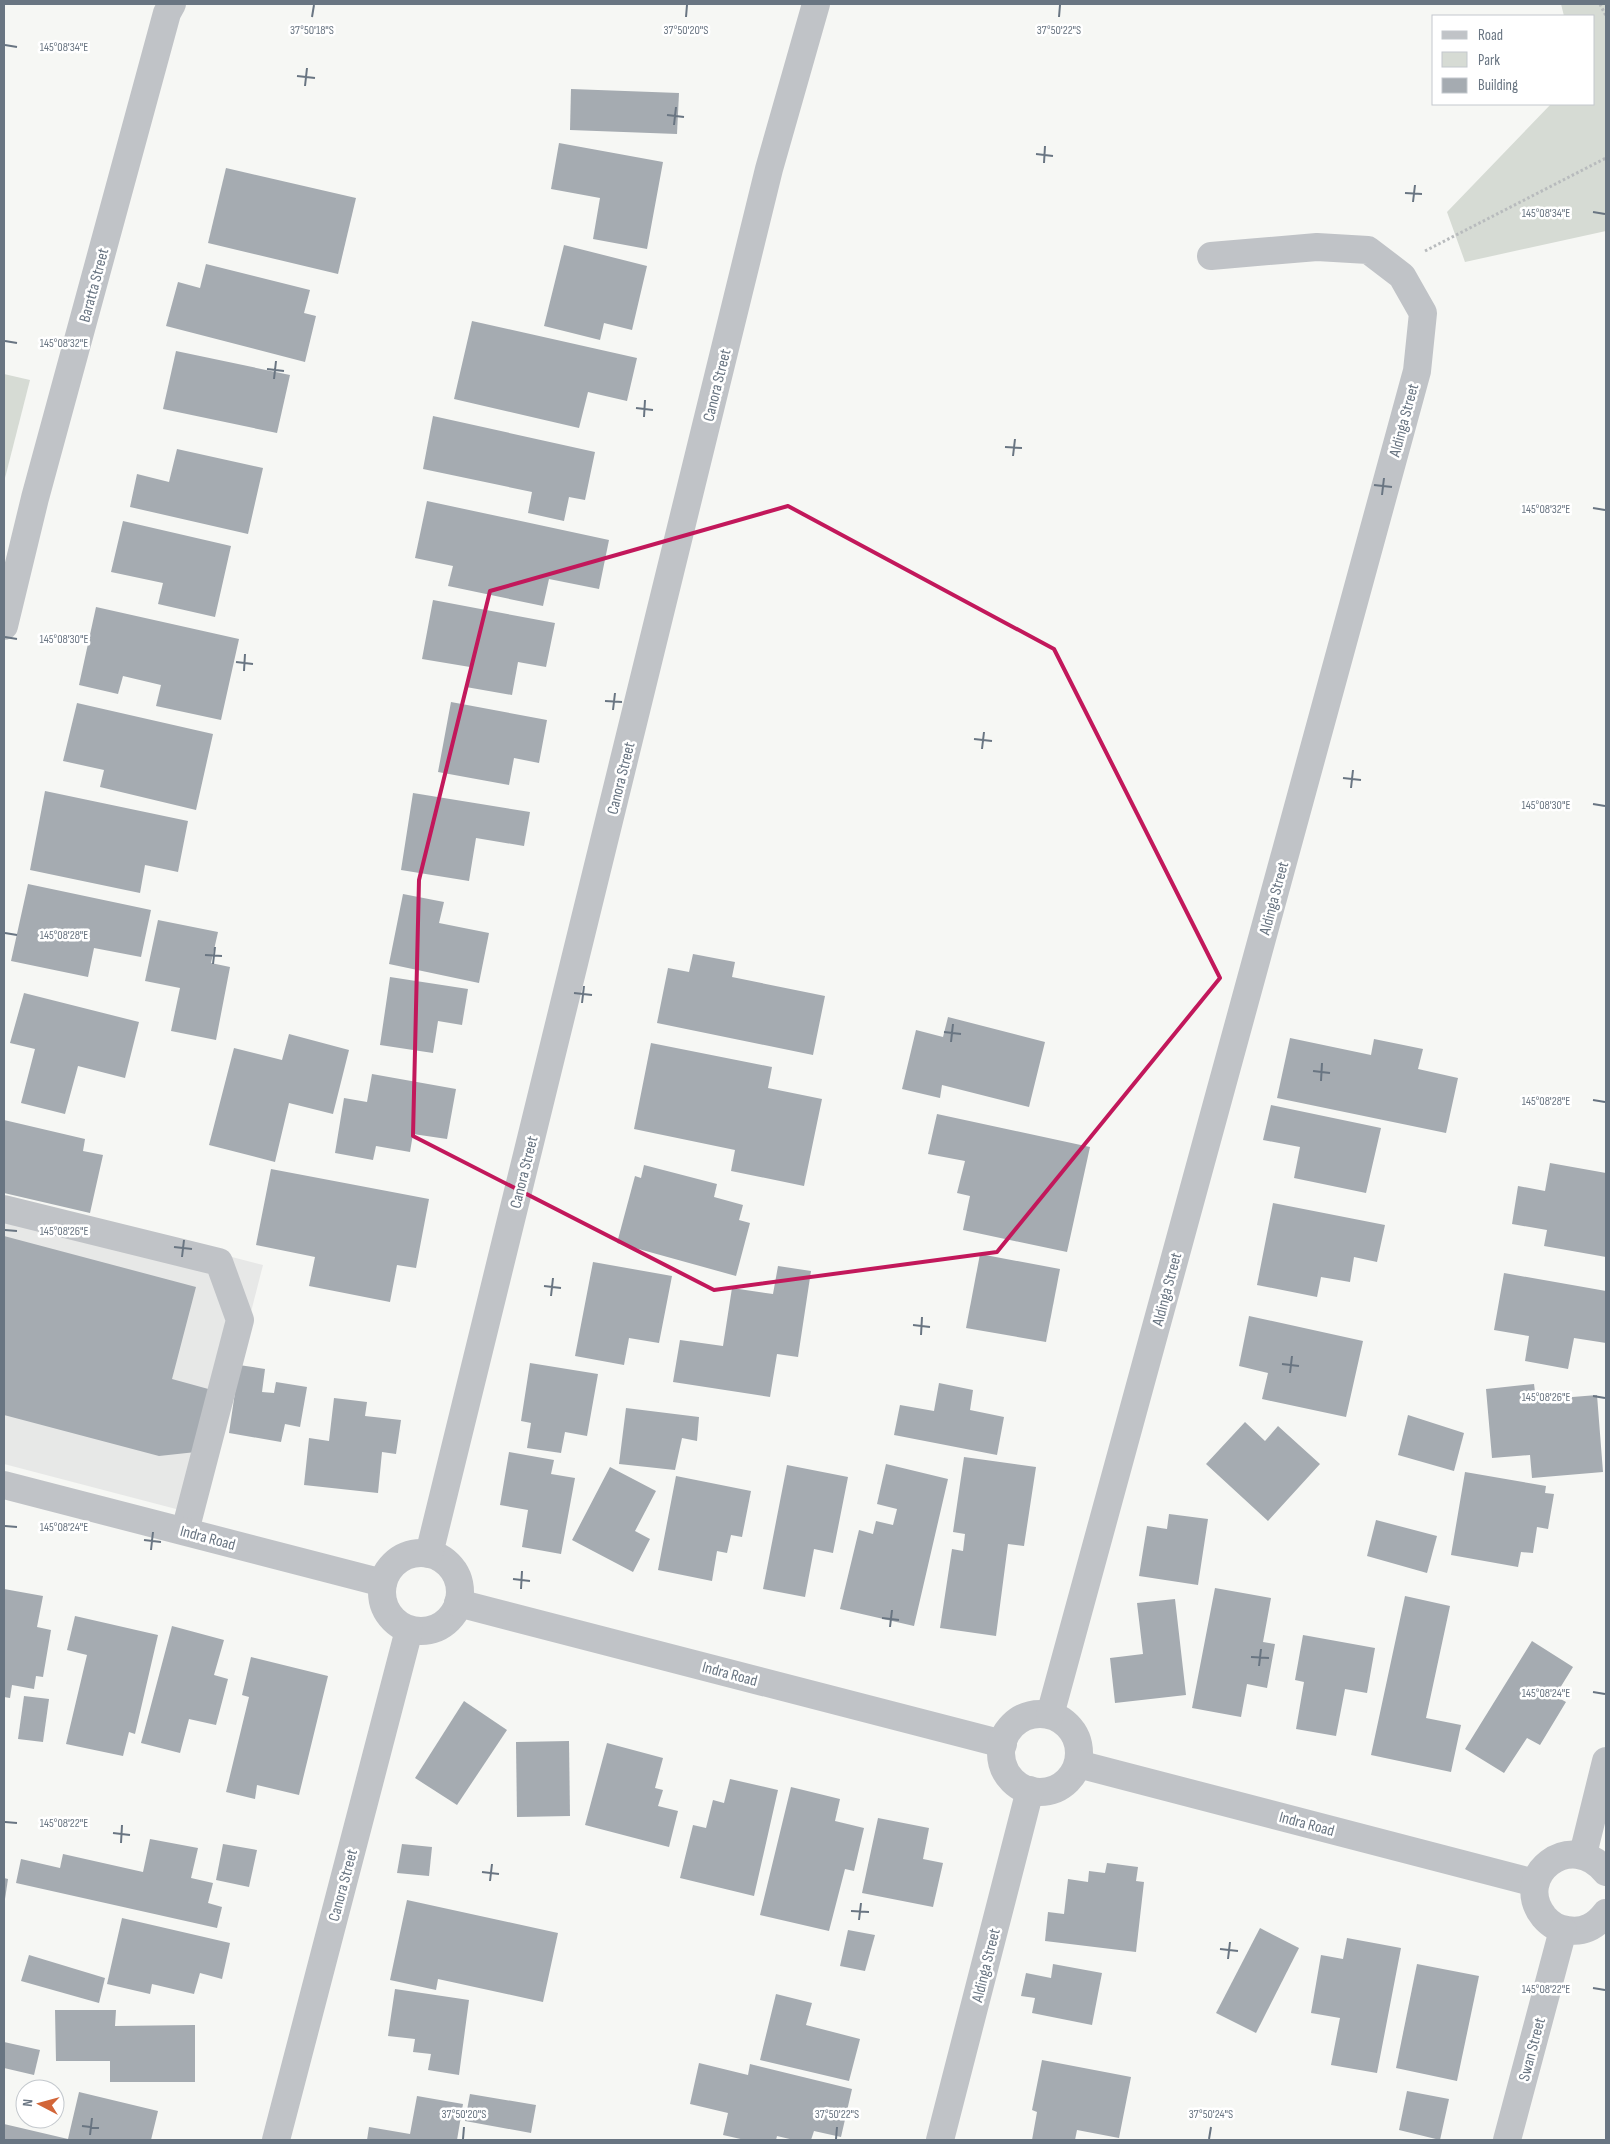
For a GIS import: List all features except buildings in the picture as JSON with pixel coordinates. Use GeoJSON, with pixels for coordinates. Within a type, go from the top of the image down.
{"type":"FeatureCollection","features":[{"type":"Feature","properties":{"kind":"street","name":"Baratta Street"},"geometry":{"type":"LineString","coordinates":[[4,626],[34,498],[172,4]]}},
{"type":"Feature","properties":{"kind":"street","name":"Canora Street"},"geometry":{"type":"LineString","coordinates":[[430,1554],[769,169],[816,4]]}},
{"type":"Feature","properties":{"kind":"street","name":"Aldinga Street"},"geometry":{"type":"LineString","coordinates":[[1050,1715],[1417,370],[1423,312],[1402,276],[1368,250],[1317,247],[1211,256]]}},
{"type":"Feature","properties":{"kind":"street"},"geometry":{"type":"LineString","coordinates":[[4,1208],[219,1262],[240,1320],[185,1531]]}},
{"type":"Feature","properties":{"kind":"street","name":"Indra Road"},"geometry":{"type":"LineString","coordinates":[[4,1485],[383,1583]]}},
{"type":"Feature","properties":{"kind":"street"},"geometry":{"type":"LineString","coordinates":[[430,1554],[441,1559],[450,1567],[456,1578],[459,1590],[458,1603],[453,1614],[434,1629],[422,1631],[409,1630],[391,1617],[384,1606],[383,1583],[387,1572],[406,1556],[430,1554]]}},
{"type":"Feature","properties":{"kind":"street","name":"Indra Road"},"geometry":{"type":"LineString","coordinates":[[458,1603],[1003,1744]]}},
{"type":"Feature","properties":{"kind":"street","name":"Canora Street"},"geometry":{"type":"LineString","coordinates":[[276,2140],[409,1630]]}},
{"type":"Feature","properties":{"kind":"street"},"geometry":{"type":"LineString","coordinates":[[1038,1714],[1050,1715],[1061,1720],[1070,1728],[1077,1739],[1078,1764],[1073,1775],[1054,1790],[1042,1792],[1030,1790],[1019,1786],[1010,1778],[1004,1768],[1003,1744],[1011,1728],[1025,1717],[1038,1714]]}},
{"type":"Feature","properties":{"kind":"street"},"geometry":{"type":"LineString","coordinates":[[1582,1854],[1606,1761]]}},
{"type":"Feature","properties":{"kind":"street","name":"Indra Road"},"geometry":{"type":"LineString","coordinates":[[1078,1764],[1535,1883]]}},
{"type":"Feature","properties":{"kind":"street","name":"Aldinga Street"},"geometry":{"type":"LineString","coordinates":[[940,2140],[1030,1790]]}},
{"type":"Feature","properties":{"kind":"street"},"geometry":{"type":"LineString","coordinates":[[1606,1872],[1599,1863],[1582,1854],[1568,1854],[1548,1863],[1535,1883],[1536,1900],[1540,1912],[1548,1923],[1562,1930],[1575,1932],[1588,1929],[1600,1921],[1606,1912]]}},
{"type":"Feature","properties":{"kind":"street","name":"Swan Street"},"geometry":{"type":"LineString","coordinates":[[1507,2140],[1562,1930]]}},
{"type":"Feature","properties":{"kind":"path"},"geometry":{"type":"LineString","coordinates":[[1600,4],[1606,16]]}},
{"type":"Feature","properties":{"kind":"path"},"geometry":{"type":"LineString","coordinates":[[1391,268],[1606,158]]}},
{"type":"Feature","properties":{"kind":"highlighted area"},"geometry":{"type":"Polygon","coordinates":[[[788,506],[1054,649],[1220,978],[997,1252],[714,1290],[413,1136],[419,880],[490,591],[788,506]]]}},
{"type":"Feature","properties":{"kind":"shaded area"},"geometry":{"type":"Polygon","coordinates":[[[4,1198],[263,1265],[199,1515],[4,1464],[4,1198]]]}},
{"type":"Feature","properties":{"kind":"green space"},"geometry":{"type":"Polygon","coordinates":[[[1561,4],[1606,4],[1606,231],[1465,262],[1447,212],[1550,105],[1595,105],[1595,15],[1564,15],[1561,4]]]}},
{"type":"Feature","properties":{"kind":"green space"},"geometry":{"type":"Polygon","coordinates":[[[4,374],[30,380],[4,482],[4,374]]]}}]}
